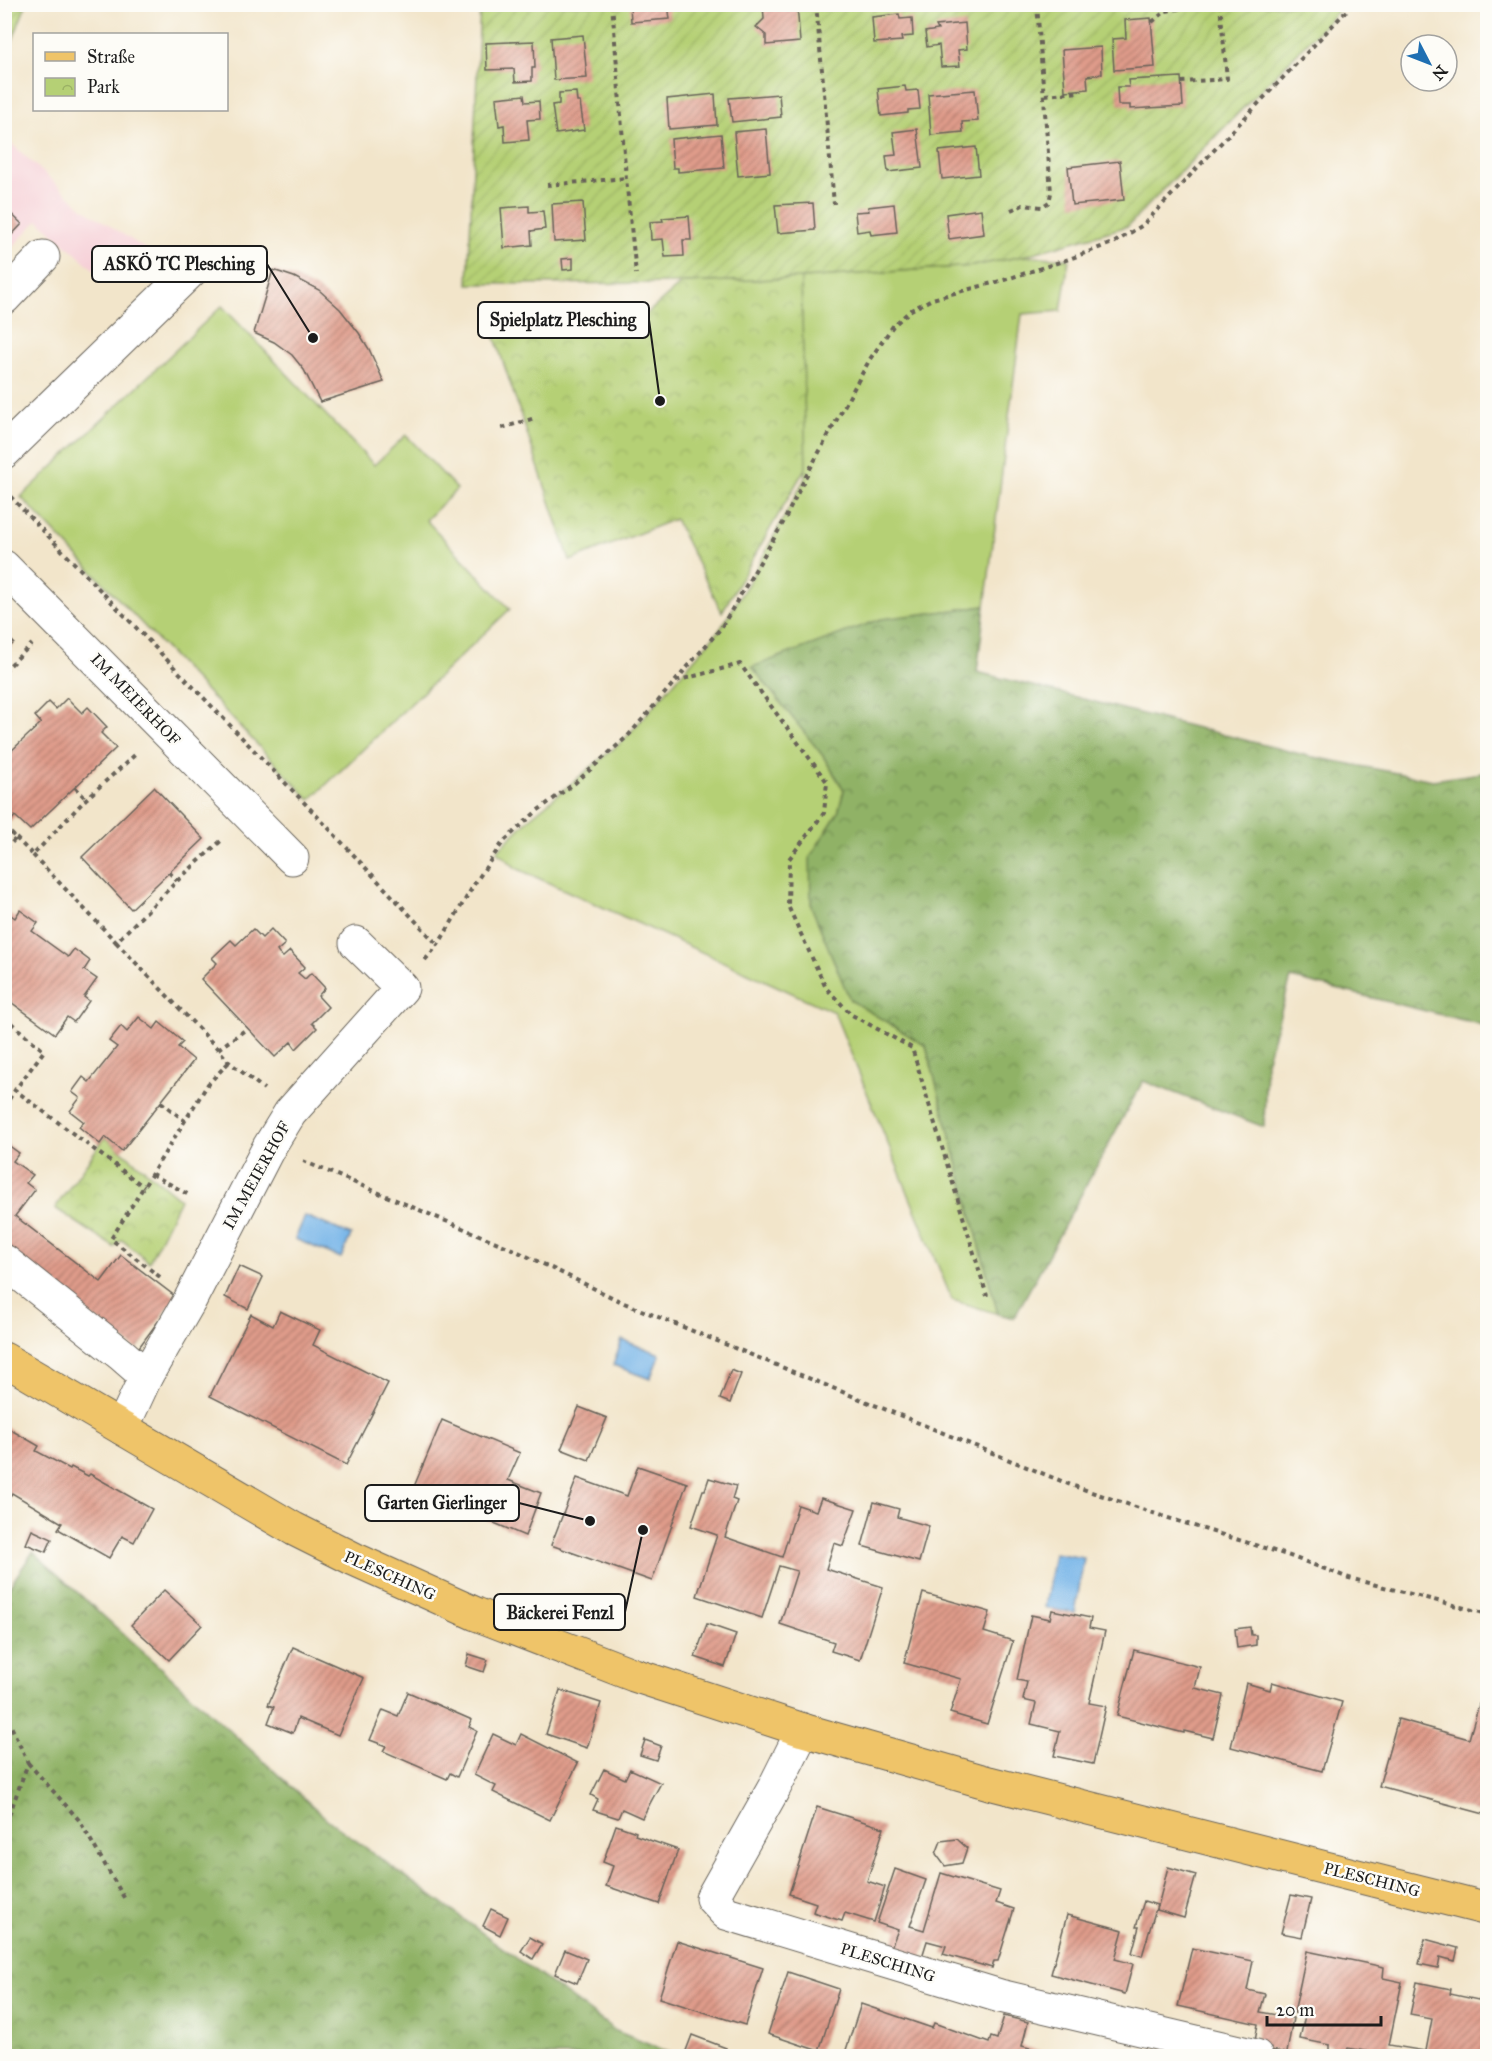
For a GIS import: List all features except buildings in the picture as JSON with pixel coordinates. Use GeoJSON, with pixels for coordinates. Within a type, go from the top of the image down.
{"type":"FeatureCollection","features":[{"type":"Feature","properties":{"kind":"main road","name":"PLESCHING"},"geometry":{"type":"LineString","coordinates":[[4,1359],[294,1529],[476,1614],[634,1675],[803,1730],[989,1783],[1488,1909]]}},
{"type":"Feature","properties":{"kind":"street"},"geometry":{"type":"LineString","coordinates":[[4,298],[43,257]]}},
{"type":"Feature","properties":{"kind":"street"},"geometry":{"type":"LineString","coordinates":[[4,452],[199,263]]}},
{"type":"Feature","properties":{"kind":"street","name":"IM MEIERHOF"},"geometry":{"type":"LineString","coordinates":[[4,567],[292,858]]}},
{"type":"Feature","properties":{"kind":"street"},"geometry":{"type":"LineString","coordinates":[[356,944],[402,988]]}},
{"type":"Feature","properties":{"kind":"street","name":"IM MEIERHOF"},"geometry":{"type":"LineString","coordinates":[[122,1428],[146,1376],[190,1300],[269,1147],[290,1113],[402,988]]}},
{"type":"Feature","properties":{"kind":"street"},"geometry":{"type":"LineString","coordinates":[[4,1261],[146,1376]]}},
{"type":"Feature","properties":{"kind":"street","name":"PLESCHING"},"geometry":{"type":"LineString","coordinates":[[803,1730],[774,1788],[712,1898],[726,1913],[1000,1996],[1256,2056]]}},
{"type":"Feature","properties":{"kind":"path"},"geometry":{"type":"LineString","coordinates":[[612,4],[636,274]]}},
{"type":"Feature","properties":{"kind":"path"},"geometry":{"type":"LineString","coordinates":[[816,4],[834,204]]}},
{"type":"Feature","properties":{"kind":"path"},"geometry":{"type":"LineString","coordinates":[[1011,210],[1023,205],[1042,207],[1049,202],[1051,193],[1037,4]]}},
{"type":"Feature","properties":{"kind":"path"},"geometry":{"type":"LineString","coordinates":[[1152,22],[1166,11],[1207,4]]}},
{"type":"Feature","properties":{"kind":"path"},"geometry":{"type":"LineString","coordinates":[[1181,82],[1227,79],[1220,4]]}},
{"type":"Feature","properties":{"kind":"path"},"geometry":{"type":"LineString","coordinates":[[402,988],[438,945],[503,842],[628,736],[721,628],[783,523],[870,359],[893,326],[911,310],[932,299],[1004,280],[1068,259],[1129,235],[1143,225],[1353,4]]}},
{"type":"Feature","properties":{"kind":"path"},"geometry":{"type":"LineString","coordinates":[[1044,95],[1080,92],[1081,90]]}},
{"type":"Feature","properties":{"kind":"path"},"geometry":{"type":"LineString","coordinates":[[548,185],[626,178]]}},
{"type":"Feature","properties":{"kind":"path"},"geometry":{"type":"LineString","coordinates":[[502,428],[535,418]]}},
{"type":"Feature","properties":{"kind":"path"},"geometry":{"type":"LineString","coordinates":[[4,490],[438,945]]}},
{"type":"Feature","properties":{"kind":"path"},"geometry":{"type":"LineString","coordinates":[[675,681],[740,663],[827,782],[824,813],[789,860],[788,906],[826,988],[852,1015],[912,1048],[987,1296]]}},
{"type":"Feature","properties":{"kind":"path"},"geometry":{"type":"LineString","coordinates":[[33,855],[86,799],[164,729]]}},
{"type":"Feature","properties":{"kind":"path"},"geometry":{"type":"LineString","coordinates":[[75,787],[86,799]]}},
{"type":"Feature","properties":{"kind":"path"},"geometry":{"type":"LineString","coordinates":[[116,942],[177,881],[249,816]]}},
{"type":"Feature","properties":{"kind":"path"},"geometry":{"type":"LineString","coordinates":[[4,826],[229,1062],[290,1113]]}},
{"type":"Feature","properties":{"kind":"path"},"geometry":{"type":"LineString","coordinates":[[4,851],[15,838]]}},
{"type":"Feature","properties":{"kind":"path"},"geometry":{"type":"LineString","coordinates":[[169,872],[177,881]]}},
{"type":"Feature","properties":{"kind":"path"},"geometry":{"type":"LineString","coordinates":[[4,1017],[44,1051],[4,1107]]}},
{"type":"Feature","properties":{"kind":"path"},"geometry":{"type":"LineString","coordinates":[[218,1048],[248,1028]]}},
{"type":"Feature","properties":{"kind":"path"},"geometry":{"type":"LineString","coordinates":[[190,1300],[111,1239],[208,1084],[229,1062]]}},
{"type":"Feature","properties":{"kind":"path"},"geometry":{"type":"LineString","coordinates":[[15,1090],[144,1187]]}},
{"type":"Feature","properties":{"kind":"path"},"geometry":{"type":"LineString","coordinates":[[161,1102],[185,1121]]}},
{"type":"Feature","properties":{"kind":"path"},"geometry":{"type":"LineString","coordinates":[[269,1147],[510,1248],[624,1303],[1071,1485],[1287,1555],[1349,1578],[1488,1614]]}},
{"type":"Feature","properties":{"kind":"path"},"geometry":{"type":"LineString","coordinates":[[152,1174],[189,1195]]}},
{"type":"Feature","properties":{"kind":"path"},"geometry":{"type":"LineString","coordinates":[[4,1711],[28,1763],[79,1820],[126,1901]]}},
{"type":"Feature","properties":{"kind":"path"},"geometry":{"type":"LineString","coordinates":[[4,1829],[28,1763]]}},
{"type":"Feature","properties":{"kind":"shaded area"},"geometry":{"type":"Polygon","coordinates":[[[5,138],[83,208],[147,250],[110,284],[38,220],[5,255],[5,138]]]}},
{"type":"Feature","properties":{"kind":"green space"},"geometry":{"type":"Polygon","coordinates":[[[4,5],[26,5],[5,60],[4,5]]]}},
{"type":"Feature","properties":{"kind":"green space"},"geometry":{"type":"Polygon","coordinates":[[[480,5],[1344,5],[1128,226],[1023,256],[972,266],[801,278],[682,283],[468,284],[480,5]]]}},
{"type":"Feature","properties":{"kind":"green space"},"geometry":{"type":"Polygon","coordinates":[[[1023,256],[1069,259],[1061,311],[1022,314],[985,606],[887,619],[823,756],[844,790],[838,813],[810,857],[850,1000],[926,1045],[998,1314],[952,1300],[834,1012],[516,868],[497,851],[532,816],[624,740],[721,628],[753,575],[805,478],[801,278],[972,266],[1023,256]]]}},
{"type":"Feature","properties":{"kind":"green space"},"geometry":{"type":"Polygon","coordinates":[[[801,278],[806,467],[722,612],[675,519],[570,561],[494,335],[643,317],[682,283],[801,278]]]}},
{"type":"Feature","properties":{"kind":"green space"},"geometry":{"type":"Polygon","coordinates":[[[222,306],[374,465],[406,435],[457,489],[426,520],[510,609],[310,800],[21,497],[222,306]]]}},
{"type":"Feature","properties":{"kind":"green space"},"geometry":{"type":"Polygon","coordinates":[[[985,606],[977,672],[1308,756],[1433,780],[1488,772],[1487,1026],[1291,978],[1266,1062],[1264,1127],[1143,1081],[1014,1318],[998,1314],[926,1046],[850,1000],[811,906],[810,857],[838,813],[844,790],[823,756],[752,667],[881,619],[985,606]]]}},
{"type":"Feature","properties":{"kind":"green space"},"geometry":{"type":"Polygon","coordinates":[[[105,1137],[180,1199],[149,1262],[122,1240],[114,1247],[55,1208],[105,1137]]]}},
{"type":"Feature","properties":{"kind":"green space"},"geometry":{"type":"Polygon","coordinates":[[[33,1552],[328,1820],[616,2031],[677,2056],[5,2056],[5,1593],[33,1552]]]}},
{"type":"Feature","properties":{"kind":"water"},"geometry":{"type":"Polygon","coordinates":[[[305,1216],[351,1235],[341,1258],[295,1239],[305,1216]]]}},
{"type":"Feature","properties":{"kind":"water"},"geometry":{"type":"Polygon","coordinates":[[[622,1340],[660,1354],[650,1379],[613,1365],[622,1340]]]}},
{"type":"Feature","properties":{"kind":"water"},"geometry":{"type":"Polygon","coordinates":[[[1054,1553],[1084,1558],[1075,1613],[1045,1608],[1054,1553]]]}},
{"type":"Feature","properties":{"kind":"place","name":"ASKÖ TC Plesching"},"geometry":{"type":"Point","coordinates":[313,338]}},
{"type":"Feature","properties":{"kind":"place","name":"Spielplatz Plesching"},"geometry":{"type":"Point","coordinates":[660,401]}},
{"type":"Feature","properties":{"kind":"place","name":"Garten Gierlinger"},"geometry":{"type":"Point","coordinates":[590,1521]}},
{"type":"Feature","properties":{"kind":"place","name":"Bäckerei Fenzl"},"geometry":{"type":"Point","coordinates":[643,1530]}}]}
